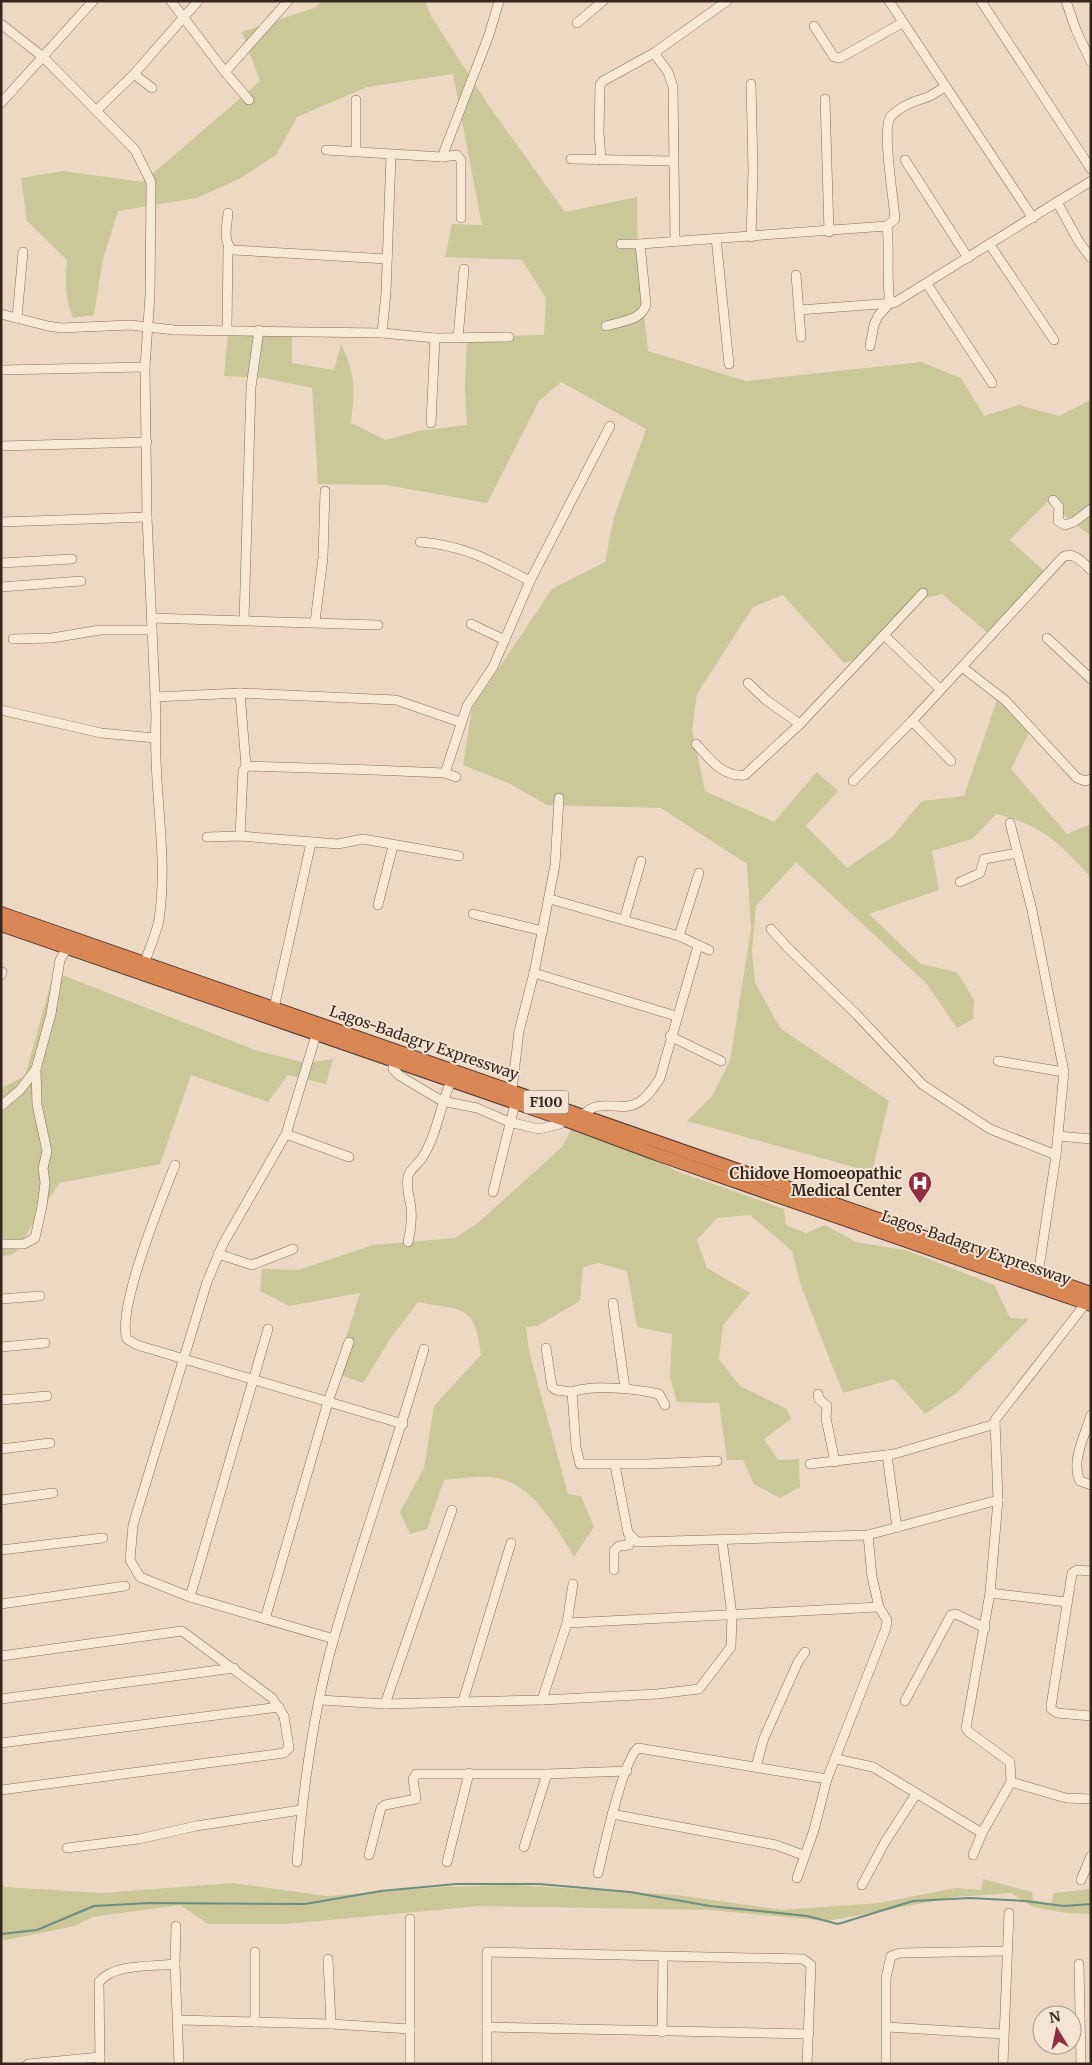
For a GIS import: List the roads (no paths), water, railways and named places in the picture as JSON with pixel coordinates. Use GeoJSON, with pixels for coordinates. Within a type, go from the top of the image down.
{"type":"FeatureCollection","features":[{"type":"Feature","properties":{"kind":"highway","name":"Lagos-Badagry Expressway"},"geometry":{"type":"LineString","coordinates":[[1,913],[316,1035],[562,1119],[656,1154],[1089,1300]]}},
{"type":"Feature","properties":{"kind":"highway","name":"Lagos-Badagry Expressway"},"geometry":{"type":"LineString","coordinates":[[2,928],[274,1008],[1038,1275],[1089,1300]]}},
{"type":"Feature","properties":{"kind":"street"},"geometry":{"type":"LineString","coordinates":[[1,103],[93,1]]}},
{"type":"Feature","properties":{"kind":"street"},"geometry":{"type":"LineString","coordinates":[[172,1],[225,72],[249,100]]}},
{"type":"Feature","properties":{"kind":"street"},"geometry":{"type":"LineString","coordinates":[[97,110],[134,74],[198,1]]}},
{"type":"Feature","properties":{"kind":"street"},"geometry":{"type":"LineString","coordinates":[[225,72],[288,1]]}},
{"type":"Feature","properties":{"kind":"street"},"geometry":{"type":"LineString","coordinates":[[442,157],[489,35],[498,1]]}},
{"type":"Feature","properties":{"kind":"street"},"geometry":{"type":"LineString","coordinates":[[577,24],[603,1]]}},
{"type":"Feature","properties":{"kind":"street"},"geometry":{"type":"LineString","coordinates":[[601,160],[599,132],[600,85],[654,53],[727,1]]}},
{"type":"Feature","properties":{"kind":"street"},"geometry":{"type":"LineString","coordinates":[[889,1],[1033,218]]}},
{"type":"Feature","properties":{"kind":"street"},"geometry":{"type":"LineString","coordinates":[[981,1],[1091,169]]}},
{"type":"Feature","properties":{"kind":"street"},"geometry":{"type":"LineString","coordinates":[[1066,1],[1076,30],[1091,62]]}},
{"type":"Feature","properties":{"kind":"street"},"geometry":{"type":"LineString","coordinates":[[814,26],[834,58],[840,58],[902,22]]}},
{"type":"Feature","properties":{"kind":"street"},"geometry":{"type":"LineString","coordinates":[[1,24],[43,57],[135,150],[151,182],[146,367],[148,517],[155,738],[163,861],[159,921],[142,969]]}},
{"type":"Feature","properties":{"kind":"street"},"geometry":{"type":"LineString","coordinates":[[654,53],[668,72],[673,87],[675,112],[673,161],[676,241]]}},
{"type":"Feature","properties":{"kind":"street"},"geometry":{"type":"LineString","coordinates":[[134,74],[152,88]]}},
{"type":"Feature","properties":{"kind":"street"},"geometry":{"type":"LineString","coordinates":[[751,84],[753,170],[751,237]]}},
{"type":"Feature","properties":{"kind":"street"},"geometry":{"type":"LineString","coordinates":[[621,244],[829,232],[887,226],[895,219],[887,146],[887,120],[892,114],[916,100],[926,98],[945,86]]}},
{"type":"Feature","properties":{"kind":"street"},"geometry":{"type":"LineString","coordinates":[[825,99],[829,232]]}},
{"type":"Feature","properties":{"kind":"street"},"geometry":{"type":"LineString","coordinates":[[356,100],[356,150]]}},
{"type":"Feature","properties":{"kind":"street"},"geometry":{"type":"LineString","coordinates":[[326,150],[356,150],[391,155],[442,157],[457,155],[461,160],[461,218]]}},
{"type":"Feature","properties":{"kind":"street"},"geometry":{"type":"LineString","coordinates":[[382,333],[391,155]]}},
{"type":"Feature","properties":{"kind":"street"},"geometry":{"type":"LineString","coordinates":[[571,159],[673,161]]}},
{"type":"Feature","properties":{"kind":"street"},"geometry":{"type":"LineString","coordinates":[[904,160],[968,258]]}},
{"type":"Feature","properties":{"kind":"street"},"geometry":{"type":"LineString","coordinates":[[870,346],[874,325],[878,316],[890,303],[926,284],[1091,181]]}},
{"type":"Feature","properties":{"kind":"street"},"geometry":{"type":"LineString","coordinates":[[1057,202],[1078,242],[1091,258]]}},
{"type":"Feature","properties":{"kind":"street"},"geometry":{"type":"LineString","coordinates":[[227,329],[228,246],[226,240],[228,214]]}},
{"type":"Feature","properties":{"kind":"street"},"geometry":{"type":"LineString","coordinates":[[887,226],[890,255],[888,287],[890,303]]}},
{"type":"Feature","properties":{"kind":"street"},"geometry":{"type":"LineString","coordinates":[[716,238],[729,364]]}},
{"type":"Feature","properties":{"kind":"street"},"geometry":{"type":"LineString","coordinates":[[606,326],[641,316],[644,310],[646,304],[640,244]]}},
{"type":"Feature","properties":{"kind":"street"},"geometry":{"type":"LineString","coordinates":[[990,245],[1054,340]]}},
{"type":"Feature","properties":{"kind":"street"},"geometry":{"type":"LineString","coordinates":[[228,246],[233,250],[387,259]]}},
{"type":"Feature","properties":{"kind":"street"},"geometry":{"type":"LineString","coordinates":[[17,318],[23,252]]}},
{"type":"Feature","properties":{"kind":"street"},"geometry":{"type":"LineString","coordinates":[[458,338],[464,269]]}},
{"type":"Feature","properties":{"kind":"street"},"geometry":{"type":"LineString","coordinates":[[796,275],[801,337]]}},
{"type":"Feature","properties":{"kind":"street"},"geometry":{"type":"LineString","coordinates":[[926,284],[992,383]]}},
{"type":"Feature","properties":{"kind":"street"},"geometry":{"type":"LineString","coordinates":[[799,310],[890,303]]}},
{"type":"Feature","properties":{"kind":"street"},"geometry":{"type":"LineString","coordinates":[[1,314],[61,328],[148,326],[174,330],[227,329],[382,333],[435,338],[509,337]]}},
{"type":"Feature","properties":{"kind":"street"},"geometry":{"type":"LineString","coordinates":[[244,620],[251,387],[259,330]]}},
{"type":"Feature","properties":{"kind":"street"},"geometry":{"type":"LineString","coordinates":[[431,423],[435,338]]}},
{"type":"Feature","properties":{"kind":"street"},"geometry":{"type":"LineString","coordinates":[[1,370],[146,367]]}},
{"type":"Feature","properties":{"kind":"street"},"geometry":{"type":"LineString","coordinates":[[445,773],[460,722],[467,706],[493,666],[506,640],[530,580],[610,426]]}},
{"type":"Feature","properties":{"kind":"street"},"geometry":{"type":"LineString","coordinates":[[1,446],[147,442]]}},
{"type":"Feature","properties":{"kind":"street"},"geometry":{"type":"LineString","coordinates":[[315,622],[323,557],[325,491]]}},
{"type":"Feature","properties":{"kind":"street"},"geometry":{"type":"LineString","coordinates":[[1053,500],[1059,509],[1058,521],[1064,525],[1074,522],[1091,509]]}},
{"type":"Feature","properties":{"kind":"street"},"geometry":{"type":"LineString","coordinates":[[1,522],[148,517]]}},
{"type":"Feature","properties":{"kind":"street"},"geometry":{"type":"LineString","coordinates":[[420,542],[444,544],[475,553],[530,580]]}},
{"type":"Feature","properties":{"kind":"street"},"geometry":{"type":"LineString","coordinates":[[853,781],[912,721],[977,648],[1063,557],[1067,555],[1075,556],[1091,570]]}},
{"type":"Feature","properties":{"kind":"street"},"geometry":{"type":"LineString","coordinates":[[1,563],[72,559]]}},
{"type":"Feature","properties":{"kind":"street"},"geometry":{"type":"LineString","coordinates":[[1,587],[81,581]]}},
{"type":"Feature","properties":{"kind":"street"},"geometry":{"type":"LineString","coordinates":[[696,744],[721,770],[734,776],[745,775],[800,724],[923,593]]}},
{"type":"Feature","properties":{"kind":"street"},"geometry":{"type":"LineString","coordinates":[[151,618],[378,625]]}},
{"type":"Feature","properties":{"kind":"street"},"geometry":{"type":"LineString","coordinates":[[471,624],[506,640]]}},
{"type":"Feature","properties":{"kind":"street"},"geometry":{"type":"LineString","coordinates":[[13,639],[69,636],[100,630],[152,630]]}},
{"type":"Feature","properties":{"kind":"street"},"geometry":{"type":"LineString","coordinates":[[884,635],[940,689]]}},
{"type":"Feature","properties":{"kind":"street"},"geometry":{"type":"LineString","coordinates":[[1047,638],[1091,679]]}},
{"type":"Feature","properties":{"kind":"street"},"geometry":{"type":"LineString","coordinates":[[962,667],[1006,701],[1077,778],[1085,781],[1091,779]]}},
{"type":"Feature","properties":{"kind":"street"},"geometry":{"type":"LineString","coordinates":[[748,683],[766,700],[800,724]]}},
{"type":"Feature","properties":{"kind":"street"},"geometry":{"type":"LineString","coordinates":[[155,697],[240,693],[396,700],[460,722]]}},
{"type":"Feature","properties":{"kind":"street"},"geometry":{"type":"LineString","coordinates":[[240,693],[246,766],[243,771],[240,836]]}},
{"type":"Feature","properties":{"kind":"street"},"geometry":{"type":"LineString","coordinates":[[1,710],[101,733],[155,738]]}},
{"type":"Feature","properties":{"kind":"street"},"geometry":{"type":"LineString","coordinates":[[912,721],[951,761]]}},
{"type":"Feature","properties":{"kind":"street"},"geometry":{"type":"LineString","coordinates":[[246,766],[445,773],[456,777]]}},
{"type":"Feature","properties":{"kind":"street"},"geometry":{"type":"LineString","coordinates":[[512,1090],[519,1031],[534,974],[556,865],[559,798]]}},
{"type":"Feature","properties":{"kind":"street"},"geometry":{"type":"LineString","coordinates":[[1010,823],[1061,1050],[1064,1072],[1056,1155],[1038,1275]]}},
{"type":"Feature","properties":{"kind":"street"},"geometry":{"type":"LineString","coordinates":[[206,837],[240,836],[338,844],[363,838],[394,846],[459,856]]}},
{"type":"Feature","properties":{"kind":"street"},"geometry":{"type":"LineString","coordinates":[[274,1008],[311,843]]}},
{"type":"Feature","properties":{"kind":"street"},"geometry":{"type":"LineString","coordinates":[[378,904],[394,846]]}},
{"type":"Feature","properties":{"kind":"street"},"geometry":{"type":"LineString","coordinates":[[960,882],[980,873],[984,859],[1018,853]]}},
{"type":"Feature","properties":{"kind":"street"},"geometry":{"type":"LineString","coordinates":[[624,920],[641,861]]}},
{"type":"Feature","properties":{"kind":"street"},"geometry":{"type":"LineString","coordinates":[[679,936],[699,873]]}},
{"type":"Feature","properties":{"kind":"street"},"geometry":{"type":"LineString","coordinates":[[550,899],[679,936],[709,950]]}},
{"type":"Feature","properties":{"kind":"street"},"geometry":{"type":"LineString","coordinates":[[472,914],[543,931]]}},
{"type":"Feature","properties":{"kind":"street"},"geometry":{"type":"LineString","coordinates":[[771,928],[788,948],[858,1015],[923,1085],[990,1129],[1056,1155]]}},
{"type":"Feature","properties":{"kind":"street"},"geometry":{"type":"LineString","coordinates":[[582,1115],[590,1107],[596,1105],[625,1107],[642,1100],[660,1078],[670,1036],[698,946]]}},
{"type":"Feature","properties":{"kind":"street"},"geometry":{"type":"LineString","coordinates":[[1,1244],[24,1244],[35,1238],[42,1206],[45,1183],[43,1168],[47,1151],[37,1105],[36,1069],[51,1014],[60,960],[66,948]]}},
{"type":"Feature","properties":{"kind":"street"},"geometry":{"type":"LineString","coordinates":[[534,974],[676,1016]]}},
{"type":"Feature","properties":{"kind":"street"},"geometry":{"type":"LineString","coordinates":[[316,1035],[298,1089],[286,1134],[218,1254],[207,1282],[133,1525],[129,1550],[130,1560],[140,1577],[190,1597],[334,1638]]}},
{"type":"Feature","properties":{"kind":"street"},"geometry":{"type":"LineString","coordinates":[[670,1036],[721,1061]]}},
{"type":"Feature","properties":{"kind":"street"},"geometry":{"type":"LineString","coordinates":[[998,1061],[1064,1072]]}},
{"type":"Feature","properties":{"kind":"street"},"geometry":{"type":"LineString","coordinates":[[393,1062],[393,1069],[400,1076],[442,1101],[477,1108],[509,1122],[539,1129],[560,1124],[562,1119]]}},
{"type":"Feature","properties":{"kind":"street"},"geometry":{"type":"LineString","coordinates":[[1,1106],[20,1090],[36,1069]]}},
{"type":"Feature","properties":{"kind":"street"},"geometry":{"type":"LineString","coordinates":[[408,1242],[411,1227],[411,1207],[407,1191],[408,1173],[422,1158],[433,1137],[442,1101],[451,1081]]}},
{"type":"Feature","properties":{"kind":"street"},"geometry":{"type":"LineString","coordinates":[[493,1192],[515,1104]]}},
{"type":"Feature","properties":{"kind":"street"},"geometry":{"type":"LineString","coordinates":[[286,1134],[349,1157]]}},
{"type":"Feature","properties":{"kind":"street"},"geometry":{"type":"LineString","coordinates":[[1058,1136],[1091,1139]]}},
{"type":"Feature","properties":{"kind":"street"},"geometry":{"type":"LineString","coordinates":[[174,1165],[132,1289],[124,1331],[127,1339],[137,1344],[403,1424]]}},
{"type":"Feature","properties":{"kind":"street"},"geometry":{"type":"LineString","coordinates":[[218,1254],[252,1265],[293,1249]]}},
{"type":"Feature","properties":{"kind":"street"},"geometry":{"type":"LineString","coordinates":[[1,1299],[40,1296]]}},
{"type":"Feature","properties":{"kind":"street"},"geometry":{"type":"LineString","coordinates":[[973,1855],[982,1832],[1011,1782],[1010,1762],[966,1728],[986,1628],[990,1593],[998,1500],[995,1424],[997,1417],[1089,1300]]}},
{"type":"Feature","properties":{"kind":"street"},"geometry":{"type":"LineString","coordinates":[[613,1304],[625,1388]]}},
{"type":"Feature","properties":{"kind":"street"},"geometry":{"type":"LineString","coordinates":[[190,1597],[268,1329]]}},
{"type":"Feature","properties":{"kind":"street"},"geometry":{"type":"LineString","coordinates":[[265,1619],[328,1402],[348,1342]]}},
{"type":"Feature","properties":{"kind":"street"},"geometry":{"type":"LineString","coordinates":[[1,1348],[45,1343]]}},
{"type":"Feature","properties":{"kind":"street"},"geometry":{"type":"LineString","coordinates":[[546,1348],[552,1387],[556,1390],[572,1392],[625,1388],[658,1394],[665,1405]]}},
{"type":"Feature","properties":{"kind":"street"},"geometry":{"type":"LineString","coordinates":[[297,1862],[301,1810],[334,1638],[403,1424],[424,1349]]}},
{"type":"Feature","properties":{"kind":"street"},"geometry":{"type":"LineString","coordinates":[[572,1392],[579,1461],[584,1466],[718,1461]]}},
{"type":"Feature","properties":{"kind":"street"},"geometry":{"type":"LineString","coordinates":[[818,1394],[819,1399],[827,1406],[826,1418],[835,1462]]}},
{"type":"Feature","properties":{"kind":"street"},"geometry":{"type":"LineString","coordinates":[[1,1400],[47,1396]]}},
{"type":"Feature","properties":{"kind":"street"},"geometry":{"type":"LineString","coordinates":[[1091,1415],[1089,1430],[1080,1449],[1077,1468],[1080,1481],[1091,1486]]}},
{"type":"Feature","properties":{"kind":"street"},"geometry":{"type":"LineString","coordinates":[[810,1464],[887,1455],[995,1424]]}},
{"type":"Feature","properties":{"kind":"street"},"geometry":{"type":"LineString","coordinates":[[1,1449],[50,1443]]}},
{"type":"Feature","properties":{"kind":"street"},"geometry":{"type":"LineString","coordinates":[[887,1455],[897,1528]]}},
{"type":"Feature","properties":{"kind":"street"},"geometry":{"type":"LineString","coordinates":[[614,1570],[614,1551],[618,1546],[630,1545],[615,1465]]}},
{"type":"Feature","properties":{"kind":"street"},"geometry":{"type":"LineString","coordinates":[[1,1500],[53,1494]]}},
{"type":"Feature","properties":{"kind":"street"},"geometry":{"type":"LineString","coordinates":[[630,1538],[636,1542],[868,1535],[998,1500]]}},
{"type":"Feature","properties":{"kind":"street"},"geometry":{"type":"LineString","coordinates":[[385,1704],[452,1510]]}},
{"type":"Feature","properties":{"kind":"street"},"geometry":{"type":"LineString","coordinates":[[797,1878],[803,1855],[814,1830],[827,1779],[879,1640],[886,1628],[887,1620],[879,1607],[872,1577],[868,1535]]}},
{"type":"Feature","properties":{"kind":"street"},"geometry":{"type":"LineString","coordinates":[[1,1550],[103,1538]]}},
{"type":"Feature","properties":{"kind":"street"},"geometry":{"type":"LineString","coordinates":[[321,1700],[385,1704],[542,1700],[657,1694],[698,1689],[730,1650],[732,1615],[722,1540]]}},
{"type":"Feature","properties":{"kind":"street"},"geometry":{"type":"LineString","coordinates":[[463,1701],[511,1543]]}},
{"type":"Feature","properties":{"kind":"street"},"geometry":{"type":"LineString","coordinates":[[1091,1571],[1080,1569],[1073,1572],[1051,1710],[1057,1713],[1091,1716]]}},
{"type":"Feature","properties":{"kind":"street"},"geometry":{"type":"LineString","coordinates":[[542,1700],[566,1623],[573,1584]]}},
{"type":"Feature","properties":{"kind":"street"},"geometry":{"type":"LineString","coordinates":[[1,1604],[125,1586]]}},
{"type":"Feature","properties":{"kind":"street"},"geometry":{"type":"LineString","coordinates":[[990,1593],[1067,1602]]}},
{"type":"Feature","properties":{"kind":"street"},"geometry":{"type":"LineString","coordinates":[[566,1623],[879,1607]]}},
{"type":"Feature","properties":{"kind":"street"},"geometry":{"type":"LineString","coordinates":[[905,1701],[951,1615],[956,1614],[986,1628]]}},
{"type":"Feature","properties":{"kind":"street"},"geometry":{"type":"LineString","coordinates":[[1,1656],[182,1630],[272,1698],[284,1716],[289,1748],[284,1753],[1,1790]]}},
{"type":"Feature","properties":{"kind":"street"},"geometry":{"type":"LineString","coordinates":[[756,1766],[764,1738],[798,1662],[805,1652]]}},
{"type":"Feature","properties":{"kind":"street"},"geometry":{"type":"LineString","coordinates":[[1,1699],[234,1668]]}},
{"type":"Feature","properties":{"kind":"street"},"geometry":{"type":"LineString","coordinates":[[1,1743],[279,1707]]}},
{"type":"Feature","properties":{"kind":"street"},"geometry":{"type":"LineString","coordinates":[[598,1873],[612,1814],[627,1771],[635,1750],[642,1747],[827,1779]]}},
{"type":"Feature","properties":{"kind":"street"},"geometry":{"type":"LineString","coordinates":[[836,1759],[873,1767],[898,1780],[916,1794],[982,1832]]}},
{"type":"Feature","properties":{"kind":"street"},"geometry":{"type":"LineString","coordinates":[[369,1855],[381,1808],[385,1805],[416,1799],[413,1779],[416,1774],[547,1774],[627,1771]]}},
{"type":"Feature","properties":{"kind":"street"},"geometry":{"type":"LineString","coordinates":[[447,1862],[469,1773]]}},
{"type":"Feature","properties":{"kind":"street"},"geometry":{"type":"LineString","coordinates":[[524,1847],[547,1774]]}},
{"type":"Feature","properties":{"kind":"street"},"geometry":{"type":"LineString","coordinates":[[1011,1782],[1066,1798],[1091,1799]]}},
{"type":"Feature","properties":{"kind":"street"},"geometry":{"type":"LineString","coordinates":[[862,1885],[885,1842],[916,1794]]}},
{"type":"Feature","properties":{"kind":"street"},"geometry":{"type":"LineString","coordinates":[[67,1848],[140,1839],[196,1826],[301,1810]]}},
{"type":"Feature","properties":{"kind":"street"},"geometry":{"type":"LineString","coordinates":[[612,1814],[776,1845],[803,1855]]}},
{"type":"Feature","properties":{"kind":"street"},"geometry":{"type":"LineString","coordinates":[[1081,1880],[1091,1856]]}},
{"type":"Feature","properties":{"kind":"street"},"geometry":{"type":"LineString","coordinates":[[1003,2064],[1009,1913]]}},
{"type":"Feature","properties":{"kind":"street"},"geometry":{"type":"LineString","coordinates":[[410,1919],[410,2064]]}},
{"type":"Feature","properties":{"kind":"street"},"geometry":{"type":"LineString","coordinates":[[176,1926],[175,1964],[179,2064]]}},
{"type":"Feature","properties":{"kind":"street"},"geometry":{"type":"LineString","coordinates":[[886,2064],[886,1978],[891,1956],[900,1953],[1008,1951]]}},
{"type":"Feature","properties":{"kind":"street"},"geometry":{"type":"LineString","coordinates":[[255,1952],[255,2022]]}},
{"type":"Feature","properties":{"kind":"street"},"geometry":{"type":"LineString","coordinates":[[487,2064],[486,1952],[663,1957],[803,1958],[811,1965],[807,2064]]}},
{"type":"Feature","properties":{"kind":"street"},"geometry":{"type":"LineString","coordinates":[[662,2032],[663,1957]]}},
{"type":"Feature","properties":{"kind":"street"},"geometry":{"type":"LineString","coordinates":[[328,1959],[331,2024]]}},
{"type":"Feature","properties":{"kind":"street"},"geometry":{"type":"LineString","coordinates":[[28,2064],[100,2060],[99,1982],[106,1975],[120,1969],[175,1964]]}},
{"type":"Feature","properties":{"kind":"street"},"geometry":{"type":"LineString","coordinates":[[1079,1964],[1081,2064]]}},
{"type":"Feature","properties":{"kind":"street"},"geometry":{"type":"LineString","coordinates":[[178,2020],[331,2024],[410,2030]]}},
{"type":"Feature","properties":{"kind":"street"},"geometry":{"type":"LineString","coordinates":[[487,2027],[809,2034]]}},
{"type":"Feature","properties":{"kind":"street"},"geometry":{"type":"LineString","coordinates":[[887,2027],[1003,2034]]}},
{"type":"Feature","properties":{"kind":"waterway"},"geometry":{"type":"LineString","coordinates":[[1,1934],[37,1930],[94,1906],[149,1903],[305,1904],[381,1891],[456,1884],[539,1884],[630,1892],[710,1906],[807,1916],[838,1924],[913,1901],[970,1898],[1025,1901],[1064,1906],[1091,1904]]}},
{"type":"Feature","properties":{"kind":"place","name":"Chidove Homoeopathic Medical Center"},"geometry":{"type":"Point","coordinates":[920,1204]}}]}
